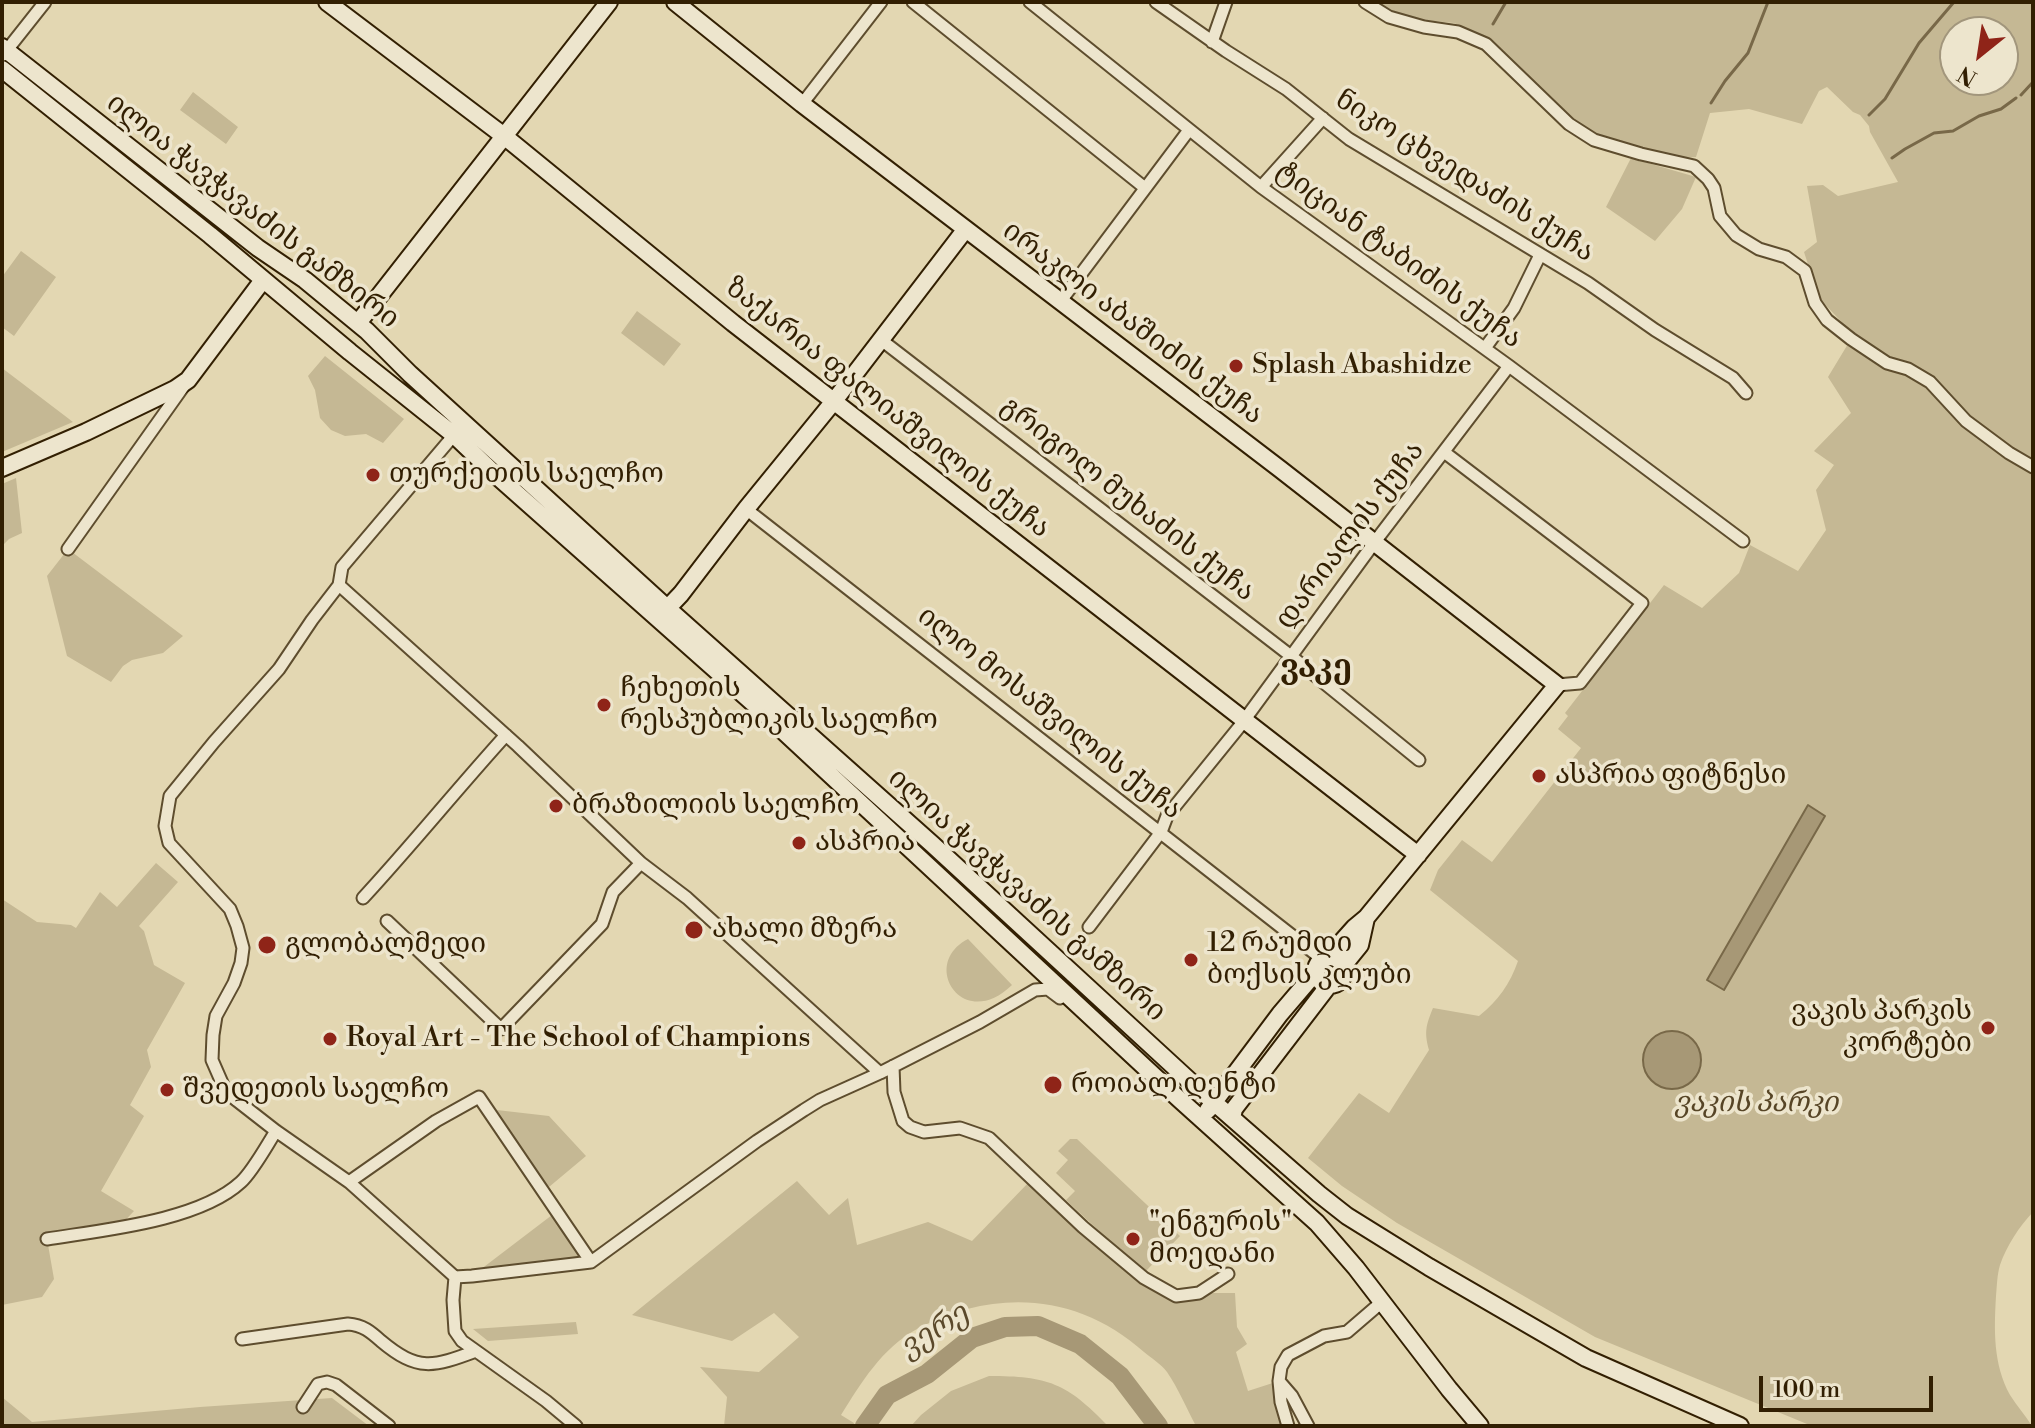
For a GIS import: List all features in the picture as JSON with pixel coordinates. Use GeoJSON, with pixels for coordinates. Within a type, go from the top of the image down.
{"type":"FeatureCollection","features":[{"type":"Feature","properties":{"kind":"main road","name":"ზაქარია ფალიაშვილის ქუჩა"},"geometry":{"type":"LineString","coordinates":[[327,2],[504,136],[733,323],[1418,855]]}},
{"type":"Feature","properties":{"kind":"main road"},"geometry":{"type":"LineString","coordinates":[[360,321],[609,2]]}},
{"type":"Feature","properties":{"kind":"main road","name":"ირაკლი აბაშიძის ქუჩა"},"geometry":{"type":"LineString","coordinates":[[675,2],[802,104],[1557,685]]}},
{"type":"Feature","properties":{"kind":"main road","name":"ილია ჭავჭავაძის გამზირი"},"geometry":{"type":"LineString","coordinates":[[3,61],[263,280],[454,435],[497,476],[662,613],[990,897],[1319,1194],[1347,1216],[1441,1275],[1586,1358],[1740,1426]]}},
{"type":"Feature","properties":{"kind":"main road","name":"ილია ჭავჭავაძის გამზირი"},"geometry":{"type":"LineString","coordinates":[[3,61],[360,321],[410,374],[867,808],[1075,1004],[1317,1223],[1383,1301],[1480,1426]]}},
{"type":"Feature","properties":{"kind":"main road"},"geometry":{"type":"LineString","coordinates":[[662,613],[681,594],[834,401],[965,230]]}},
{"type":"Feature","properties":{"kind":"main road"},"geometry":{"type":"LineString","coordinates":[[2,468],[153,401],[188,380],[263,280]]}},
{"type":"Feature","properties":{"kind":"main road"},"geometry":{"type":"LineString","coordinates":[[1209,1126],[1207,1111],[1213,1101],[1322,962],[1366,918],[1557,685]]}},
{"type":"Feature","properties":{"kind":"main road"},"geometry":{"type":"LineString","coordinates":[[1343,966],[1360,945],[1366,918]]}},
{"type":"Feature","properties":{"kind":"main road"},"geometry":{"type":"LineString","coordinates":[[1338,959],[1343,966],[1343,975],[1338,983],[1329,985],[1320,981],[1322,962],[1338,959]]}},
{"type":"Feature","properties":{"kind":"main road"},"geometry":{"type":"LineString","coordinates":[[1232,1118],[1234,1109],[1329,985]]}},
{"type":"Feature","properties":{"kind":"street"},"geometry":{"type":"LineString","coordinates":[[3,61],[45,2]]}},
{"type":"Feature","properties":{"kind":"street"},"geometry":{"type":"LineString","coordinates":[[802,104],[881,2]]}},
{"type":"Feature","properties":{"kind":"street"},"geometry":{"type":"LineString","coordinates":[[913,2],[1145,188]]}},
{"type":"Feature","properties":{"kind":"street","name":"ტიციან ტაბიძის ქუჩა"},"geometry":{"type":"LineString","coordinates":[[1030,2],[1261,187],[1485,348],[1743,541]]}},
{"type":"Feature","properties":{"kind":"street","name":"ნიკო ცხვედაძის ქუჩა"},"geometry":{"type":"LineString","coordinates":[[1156,2],[1286,89],[1349,139],[1588,283],[1655,330],[1733,378],[1746,393]]}},
{"type":"Feature","properties":{"kind":"street"},"geometry":{"type":"LineString","coordinates":[[1212,42],[1226,2]]}},
{"type":"Feature","properties":{"kind":"street"},"geometry":{"type":"LineString","coordinates":[[1365,2],[1389,17],[1458,32],[1486,44],[1569,124],[1594,140],[1694,166],[1714,188],[1720,216],[1736,235],[1759,249],[1794,262],[1805,271],[1815,303],[1827,320],[1887,363],[1908,369],[1930,382],[1966,421],[2033,467]]}},
{"type":"Feature","properties":{"kind":"street"},"geometry":{"type":"LineString","coordinates":[[1261,187],[1323,118]]}},
{"type":"Feature","properties":{"kind":"street"},"geometry":{"type":"LineString","coordinates":[[1060,302],[1189,130]]}},
{"type":"Feature","properties":{"kind":"street"},"geometry":{"type":"LineString","coordinates":[[1485,348],[1514,308],[1540,255]]}},
{"type":"Feature","properties":{"kind":"street","name":"გრიგოლ მუხაძის ქუჩა"},"geometry":{"type":"LineString","coordinates":[[880,339],[1291,656],[1419,760]]}},
{"type":"Feature","properties":{"kind":"street","name":"დარიალის ქუჩა"},"geometry":{"type":"LineString","coordinates":[[1089,927],[1161,832],[1167,816],[1243,721],[1509,366]]}},
{"type":"Feature","properties":{"kind":"street"},"geometry":{"type":"LineString","coordinates":[[68,549],[188,380]]}},
{"type":"Feature","properties":{"kind":"street"},"geometry":{"type":"LineString","coordinates":[[454,435],[342,567],[339,585],[279,669],[170,796],[165,826],[169,843],[230,909],[243,948],[234,983],[216,1016],[212,1060],[226,1092],[349,1182],[455,1277],[591,1262],[726,1163],[820,1100],[980,1022],[1035,990],[1048,989],[1062,1000],[1075,1004]]}},
{"type":"Feature","properties":{"kind":"street"},"geometry":{"type":"LineString","coordinates":[[1444,452],[1642,603],[1580,683],[1557,685]]}},
{"type":"Feature","properties":{"kind":"street","name":"ილო მოსაშვილის ქუჩა"},"geometry":{"type":"LineString","coordinates":[[746,509],[1161,832],[1322,962]]}},
{"type":"Feature","properties":{"kind":"street"},"geometry":{"type":"LineString","coordinates":[[339,585],[506,735],[641,863],[687,898],[880,1073]]}},
{"type":"Feature","properties":{"kind":"street"},"geometry":{"type":"LineString","coordinates":[[363,898],[506,735]]}},
{"type":"Feature","properties":{"kind":"street"},"geometry":{"type":"LineString","coordinates":[[387,921],[501,1029],[602,924],[613,892],[641,863]]}},
{"type":"Feature","properties":{"kind":"street"},"geometry":{"type":"LineString","coordinates":[[1035,990],[1040,978],[1036,966]]}},
{"type":"Feature","properties":{"kind":"street"},"geometry":{"type":"LineString","coordinates":[[893,1066],[894,1092],[903,1121],[910,1127],[924,1132],[960,1128],[989,1138],[1083,1227],[1144,1278],[1176,1296],[1199,1293],[1228,1274]]}},
{"type":"Feature","properties":{"kind":"street"},"geometry":{"type":"LineString","coordinates":[[349,1182],[436,1121],[479,1097],[591,1262]]}},
{"type":"Feature","properties":{"kind":"street"},"geometry":{"type":"LineString","coordinates":[[47,1239],[146,1223],[212,1201],[242,1181],[276,1131]]}},
{"type":"Feature","properties":{"kind":"street"},"geometry":{"type":"LineString","coordinates":[[455,1277],[455,1331],[462,1341],[576,1426]]}},
{"type":"Feature","properties":{"kind":"street"},"geometry":{"type":"LineString","coordinates":[[1288,1426],[1279,1381],[1281,1367],[1288,1355],[1324,1336],[1347,1332],[1383,1301]]}},
{"type":"Feature","properties":{"kind":"street"},"geometry":{"type":"LineString","coordinates":[[242,1339],[348,1324],[366,1328],[398,1355],[421,1364],[446,1362],[476,1351]]}},
{"type":"Feature","properties":{"kind":"street"},"geometry":{"type":"LineString","coordinates":[[1279,1381],[1292,1396],[1308,1426]]}},
{"type":"Feature","properties":{"kind":"street"},"geometry":{"type":"LineString","coordinates":[[303,1407],[318,1384],[327,1382],[336,1385],[389,1426]]}},
{"type":"Feature","properties":{"kind":"green space","name":"ვაკის პარკი"},"geometry":{"type":"Polygon","coordinates":[[[1373,2],[2033,2],[2033,1212],[2014,1237],[2000,1265],[1995,1321],[1996,1347],[2004,1383],[2032,1426],[1812,1426],[1595,1337],[1397,1223],[1342,1186],[1308,1158],[1359,1093],[1389,1113],[1429,1050],[1426,1029],[1433,1008],[1479,1016],[1503,992],[1515,969],[1518,961],[1430,890],[1438,870],[1462,840],[1492,862],[1581,748],[1558,729],[1568,716],[1565,713],[1664,585],[1702,608],[1739,573],[1750,545],[1798,571],[1826,530],[1816,490],[1834,465],[1814,451],[1851,413],[1828,377],[1851,339],[1888,358],[1851,332],[1819,298],[1804,252],[1817,242],[1807,186],[1823,185],[1838,196],[1898,182],[1869,126],[1827,87],[1819,91],[1802,124],[1749,109],[1710,113],[1696,157],[1681,158],[1602,138],[1583,127],[1494,42],[1454,23],[1413,19],[1373,2]]]}},
{"type":"Feature","properties":{"kind":"green space"},"geometry":{"type":"Polygon","coordinates":[[[193,92],[238,127],[226,144],[180,110],[193,92]]]}},
{"type":"Feature","properties":{"kind":"green space"},"geometry":{"type":"Polygon","coordinates":[[[1631,158],[1696,177],[1682,209],[1655,241],[1606,207],[1631,158]]]}},
{"type":"Feature","properties":{"kind":"green space"},"geometry":{"type":"Polygon","coordinates":[[[21,251],[56,277],[14,336],[2,327],[2,277],[21,251]]]}},
{"type":"Feature","properties":{"kind":"green space"},"geometry":{"type":"Polygon","coordinates":[[[637,311],[681,344],[664,366],[621,333],[637,311]]]}},
{"type":"Feature","properties":{"kind":"green space"},"geometry":{"type":"Polygon","coordinates":[[[325,356],[404,419],[383,443],[366,434],[345,436],[331,430],[320,418],[315,390],[308,376],[325,356]]]}},
{"type":"Feature","properties":{"kind":"green space"},"geometry":{"type":"Polygon","coordinates":[[[2,368],[73,422],[2,452],[2,368]]]}},
{"type":"Feature","properties":{"kind":"green space"},"geometry":{"type":"Polygon","coordinates":[[[16,478],[22,533],[2,546],[2,484],[16,478]]]}},
{"type":"Feature","properties":{"kind":"green space"},"geometry":{"type":"Polygon","coordinates":[[[68,549],[183,636],[163,653],[132,660],[111,682],[67,656],[47,576],[68,549]]]}},
{"type":"Feature","properties":{"kind":"green space"},"geometry":{"type":"Polygon","coordinates":[[[156,863],[178,882],[139,926],[144,931],[154,965],[185,983],[147,1050],[151,1067],[130,1105],[144,1116],[101,1191],[134,1211],[119,1227],[47,1239],[54,1279],[42,1297],[2,1305],[2,899],[37,922],[76,928],[100,892],[117,907],[156,863]]]}},
{"type":"Feature","properties":{"kind":"green space"},"geometry":{"type":"Polygon","coordinates":[[[968,939],[1012,985],[994,998],[978,1002],[964,998],[953,989],[947,977],[947,963],[954,950],[968,939]]]}},
{"type":"Feature","properties":{"kind":"green space"},"geometry":{"type":"Polygon","coordinates":[[[488,1109],[549,1116],[586,1156],[543,1192],[488,1109]]]}},
{"type":"Feature","properties":{"kind":"green space"},"geometry":{"type":"Polygon","coordinates":[[[1070,1139],[1077,1139],[1180,1236],[1144,1273],[1066,1200],[1075,1191],[1056,1173],[1068,1160],[1058,1151],[1070,1139]]]}},
{"type":"Feature","properties":{"kind":"green space"},"geometry":{"type":"Polygon","coordinates":[[[797,1181],[829,1215],[848,1198],[857,1245],[928,1222],[972,1241],[1030,1181],[1076,1226],[1176,1296],[1235,1293],[1237,1327],[1247,1344],[1236,1352],[1248,1391],[1279,1381],[1288,1426],[1196,1426],[1167,1372],[1118,1332],[1092,1318],[1063,1308],[1035,1303],[1005,1303],[946,1316],[917,1329],[893,1346],[873,1367],[841,1415],[854,1423],[853,1426],[724,1426],[727,1397],[700,1367],[759,1372],[799,1337],[774,1313],[732,1341],[632,1315],[797,1181]]]}},
{"type":"Feature","properties":{"kind":"green space"},"geometry":{"type":"Polygon","coordinates":[[[556,1212],[591,1262],[472,1276],[556,1212]]]}},
{"type":"Feature","properties":{"kind":"green space"},"geometry":{"type":"Polygon","coordinates":[[[576,1322],[578,1334],[488,1341],[473,1329],[576,1322]]]}},
{"type":"Feature","properties":{"kind":"green space"},"geometry":{"type":"Polygon","coordinates":[[[989,1376],[1042,1380],[1055,1385],[1080,1400],[1108,1426],[911,1426],[951,1391],[989,1376]]]}},
{"type":"Feature","properties":{"kind":"green space"},"geometry":{"type":"Polygon","coordinates":[[[2,1397],[32,1422],[332,1398],[369,1426],[2,1426],[2,1397]]]}},
{"type":"Feature","properties":{"kind":"shaded area"},"geometry":{"type":"Polygon","coordinates":[[[1808,805],[1825,816],[1724,990],[1707,980],[1808,805]]]}},
{"type":"Feature","properties":{"kind":"shaded area"},"geometry":{"type":"Polygon","coordinates":[[[1672,1031],[1692,1040],[1701,1060],[1692,1080],[1672,1089],[1652,1080],[1643,1060],[1652,1040],[1672,1031]]]}},
{"type":"Feature","properties":{"kind":"waterway"},"geometry":{"type":"LineString","coordinates":[[1493,24],[1506,2]]}},
{"type":"Feature","properties":{"kind":"waterway"},"geometry":{"type":"LineString","coordinates":[[1711,103],[1748,53],[1768,2]]}},
{"type":"Feature","properties":{"kind":"waterway"},"geometry":{"type":"LineString","coordinates":[[1869,115],[1885,99],[1919,43],[1954,2]]}},
{"type":"Feature","properties":{"kind":"waterway"},"geometry":{"type":"LineString","coordinates":[[2021,95],[2033,82]]}},
{"type":"Feature","properties":{"kind":"waterway"},"geometry":{"type":"LineString","coordinates":[[1892,158],[1934,133],[1953,131],[1979,116],[2001,109],[2016,98]]}},
{"type":"Feature","properties":{"kind":"waterway","name":"ვერე"},"geometry":{"type":"LineString","coordinates":[[865,1426],[887,1395],[927,1374],[972,1338],[1005,1327],[1038,1326],[1080,1344],[1120,1376],[1158,1426]]}},
{"type":"Feature","properties":{"kind":"place","name":"Splash Abashidze"},"geometry":{"type":"Point","coordinates":[1236,366]}},
{"type":"Feature","properties":{"kind":"place","name":"თურქეთის საელჩო"},"geometry":{"type":"Point","coordinates":[373,475]}},
{"type":"Feature","properties":{"kind":"place","name":"ჩეხეთის რესპუბლიკის საელჩო"},"geometry":{"type":"Point","coordinates":[604,705]}},
{"type":"Feature","properties":{"kind":"place","name":"ასპრია ფიტნესი"},"geometry":{"type":"Point","coordinates":[1539,776]}},
{"type":"Feature","properties":{"kind":"place","name":"ბრაზილიის საელჩო"},"geometry":{"type":"Point","coordinates":[556,806]}},
{"type":"Feature","properties":{"kind":"place","name":"ასპრია"},"geometry":{"type":"Point","coordinates":[799,843]}},
{"type":"Feature","properties":{"kind":"place","name":"ახალი მზერა"},"geometry":{"type":"Point","coordinates":[694,930]}},
{"type":"Feature","properties":{"kind":"place","name":"გლობალმედი"},"geometry":{"type":"Point","coordinates":[267,945]}},
{"type":"Feature","properties":{"kind":"place","name":"12 რაუმდი ბოქსის კლუბი"},"geometry":{"type":"Point","coordinates":[1191,960]}},
{"type":"Feature","properties":{"kind":"place","name":"ვაკის პარკის კორტები"},"geometry":{"type":"Point","coordinates":[1988,1028]}},
{"type":"Feature","properties":{"kind":"place","name":"Royal Art - The School of Champions"},"geometry":{"type":"Point","coordinates":[330,1039]}},
{"type":"Feature","properties":{"kind":"place","name":"როიალ დენტი"},"geometry":{"type":"Point","coordinates":[1053,1085]}},
{"type":"Feature","properties":{"kind":"place","name":"შვედეთის საელჩო"},"geometry":{"type":"Point","coordinates":[167,1090]}},
{"type":"Feature","properties":{"kind":"place","name":"\"ენგურის\" მოედანი"},"geometry":{"type":"Point","coordinates":[1133,1239]}},
{"type":"Feature","properties":{"kind":"district","name":"ვაკე"},"geometry":{"type":"Point","coordinates":[1316,669]}}]}
